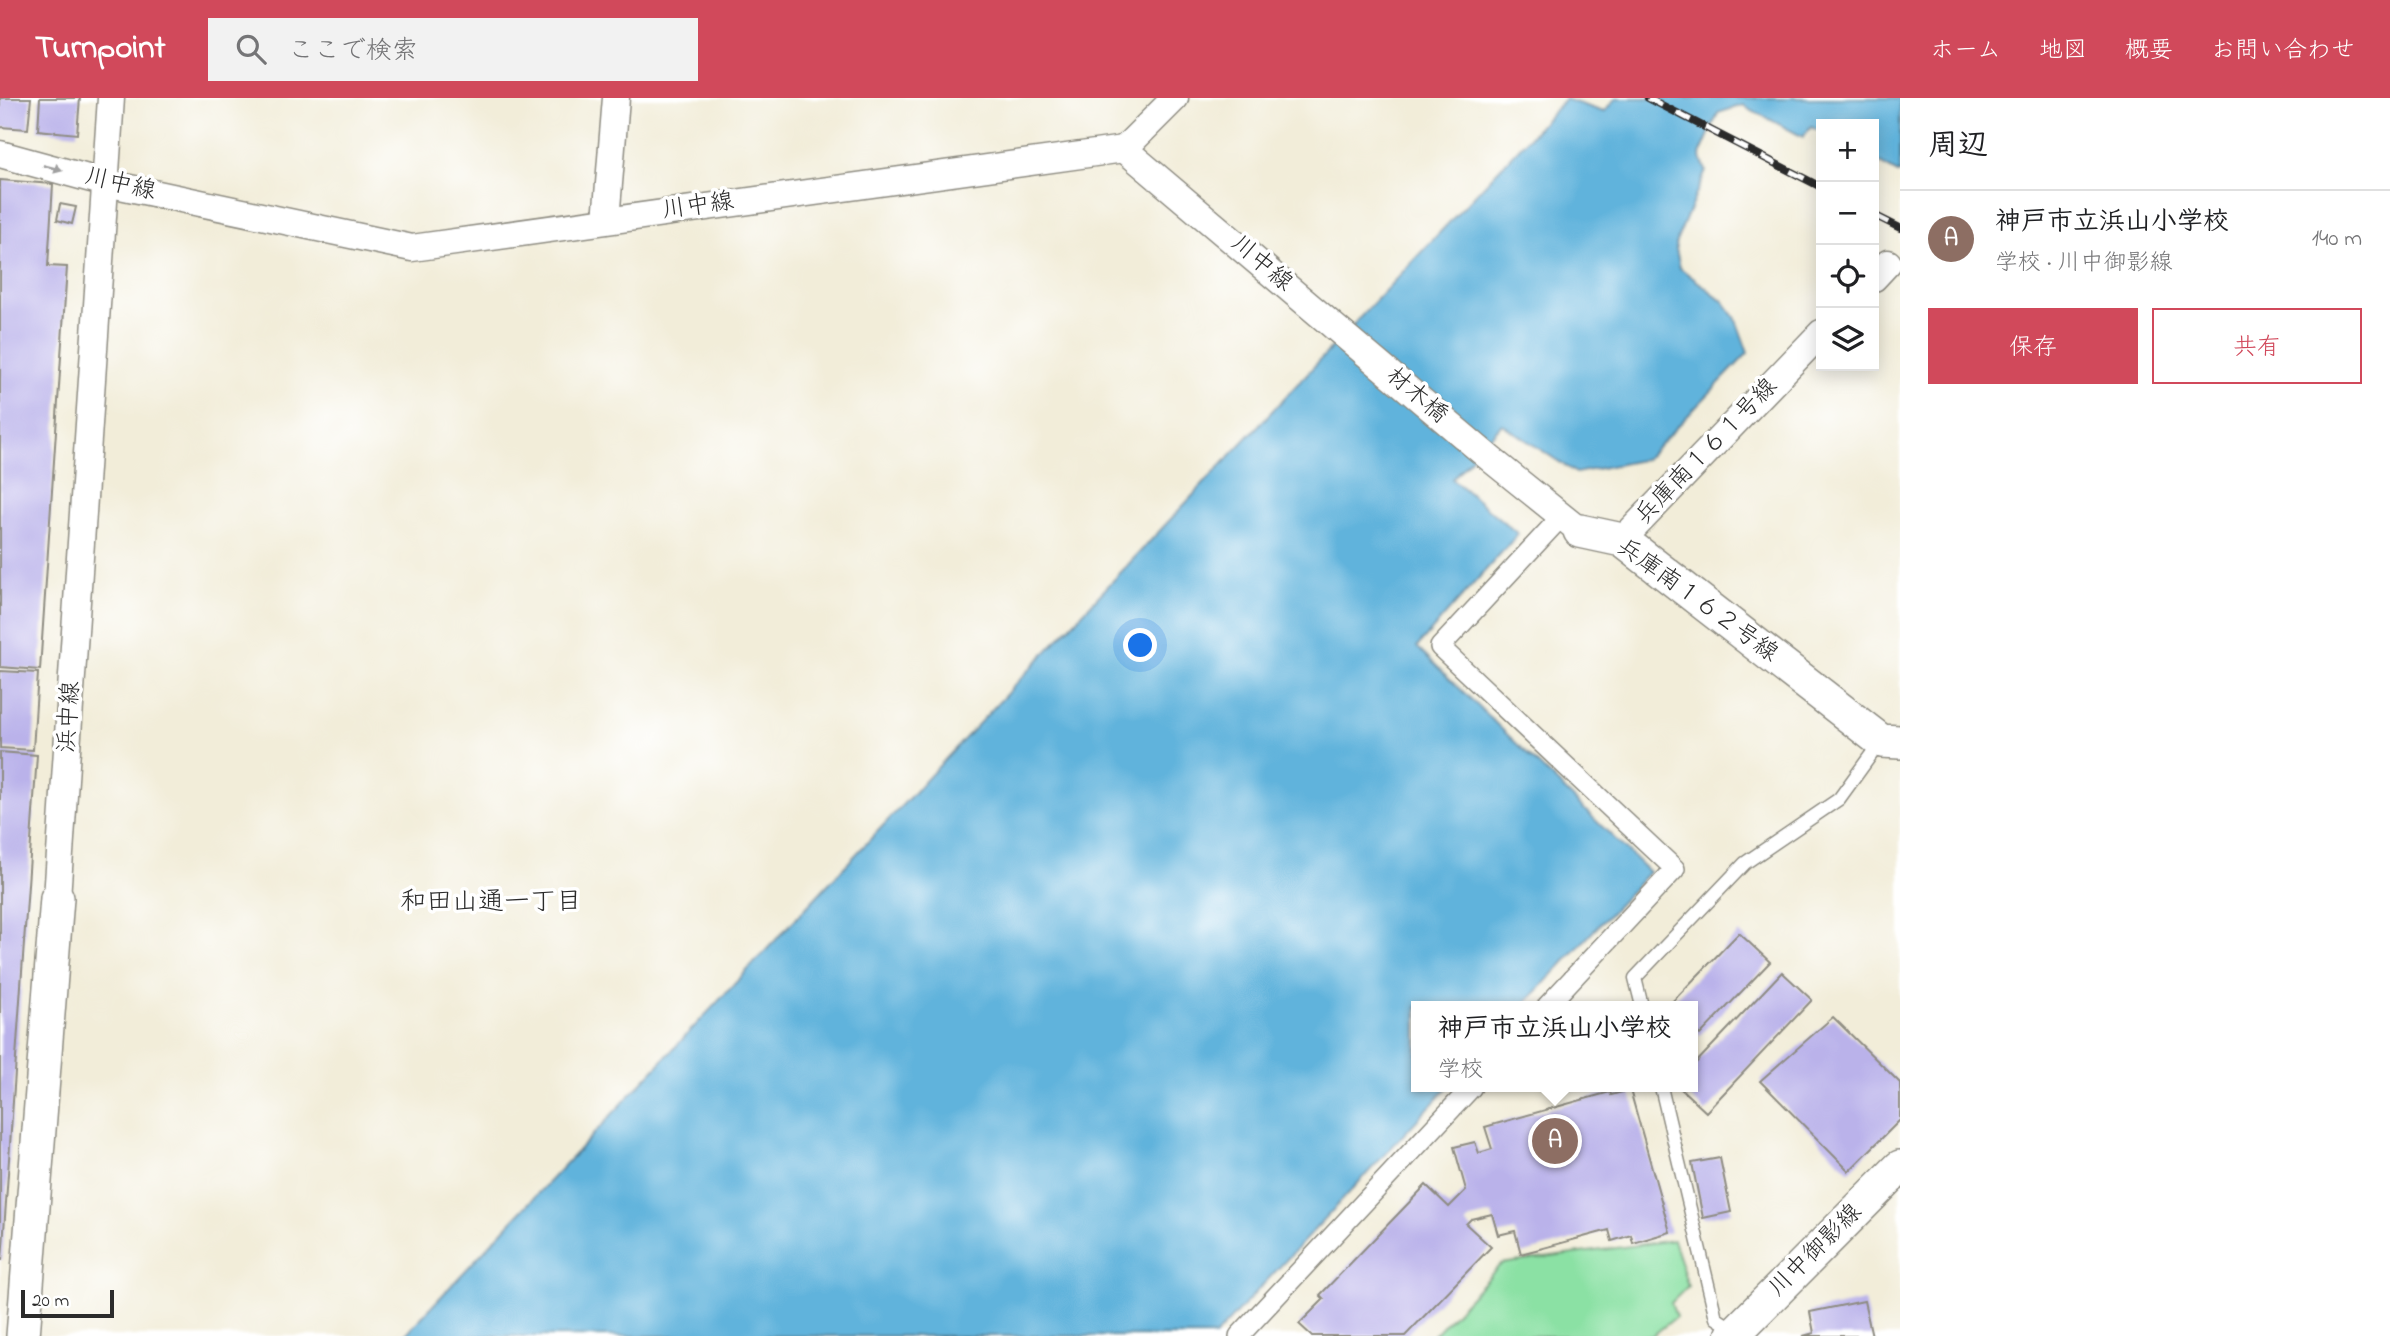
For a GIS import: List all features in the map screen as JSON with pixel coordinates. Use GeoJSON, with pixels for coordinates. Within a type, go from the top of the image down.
{"type":"FeatureCollection","features":[{"type":"Feature","properties":{"kind":"street","name":"浜中線"},"geometry":{"type":"LineString","coordinates":[[23,1336],[57,898],[111,98]]}},
{"type":"Feature","properties":{"kind":"street"},"geometry":{"type":"LineString","coordinates":[[606,220],[616,98]]}},
{"type":"Feature","properties":{"kind":"street"},"geometry":{"type":"LineString","coordinates":[[1124,149],[1175,98]]}},
{"type":"Feature","properties":{"kind":"street","name":"川中線"},"geometry":{"type":"LineString","coordinates":[[0,154],[106,183],[412,248],[1124,149],[1339,331]]}},
{"type":"Feature","properties":{"kind":"street","name":"材木橋"},"geometry":{"type":"LineString","coordinates":[[1339,331],[1493,461]]}},
{"type":"Feature","properties":{"kind":"street","name":"兵庫南１６１号線"},"geometry":{"type":"LineString","coordinates":[[1622,540],[1816,338]]}},
{"type":"Feature","properties":{"kind":"street","name":"兵庫南１６２号線"},"geometry":{"type":"LineString","coordinates":[[1493,461],[1571,524],[1622,540],[1890,742]]}},
{"type":"Feature","properties":{"kind":"street"},"geometry":{"type":"LineString","coordinates":[[1552,1001],[1675,869],[1440,647],[1571,524]]}},
{"type":"Feature","properties":{"kind":"street"},"geometry":{"type":"LineString","coordinates":[[1239,1336],[1467,1092]]}},
{"type":"Feature","properties":{"kind":"street","name":"川中御影線"},"geometry":{"type":"LineString","coordinates":[[1735,1334],[1900,1167]]}},
{"type":"Feature","properties":{"kind":"lane"},"geometry":{"type":"LineString","coordinates":[[1641,1001],[1635,978],[1745,863],[1839,799],[1890,742]]}},
{"type":"Feature","properties":{"kind":"lane"},"geometry":{"type":"LineString","coordinates":[[1662,1092],[1716,1318],[1735,1334]]}},
{"type":"Feature","properties":{"kind":"green space"},"geometry":{"type":"Polygon","coordinates":[[[1673,1240],[1688,1286],[1671,1303],[1676,1317],[1652,1336],[1433,1336],[1501,1264],[1673,1240]]]}},
{"type":"Feature","properties":{"kind":"water"},"geometry":{"type":"Polygon","coordinates":[[[1616,98],[1900,98],[1900,172],[1879,163],[1879,119],[1816,119],[1816,130],[1811,127],[1803,137],[1743,105],[1718,113],[1700,155],[1706,171],[1675,244],[1680,268],[1722,300],[1735,317],[1748,353],[1646,459],[1576,473],[1502,424],[1452,479],[1518,534],[1417,647],[1649,872],[1528,1001],[1411,1001],[1411,1092],[1443,1092],[1215,1336],[404,1336],[1565,99],[1604,112],[1616,98]]]}},
{"type":"Feature","properties":{"kind":"building"},"geometry":{"type":"Polygon","coordinates":[[[0,98],[31,98],[28,129],[0,127],[0,98]]]}},
{"type":"Feature","properties":{"kind":"building"},"geometry":{"type":"Polygon","coordinates":[[[40,98],[80,98],[77,134],[38,130],[40,98]]]}},
{"type":"Feature","properties":{"kind":"building"},"geometry":{"type":"Polygon","coordinates":[[[0,180],[53,184],[48,266],[67,267],[40,670],[0,667],[0,180]]]}},
{"type":"Feature","properties":{"kind":"building"},"geometry":{"type":"Polygon","coordinates":[[[60,204],[76,207],[72,224],[57,220],[60,204]]]}},
{"type":"Feature","properties":{"kind":"building"},"geometry":{"type":"Polygon","coordinates":[[[0,671],[38,673],[33,750],[0,748],[0,671]]]}},
{"type":"Feature","properties":{"kind":"building"},"geometry":{"type":"Polygon","coordinates":[[[0,752],[37,755],[2,1260],[0,1260],[0,752]]]}},
{"type":"Feature","properties":{"kind":"building"},"geometry":{"type":"Polygon","coordinates":[[[1739,933],[1770,962],[1700,1035],[1698,1001],[1673,1001],[1739,933]]]}},
{"type":"Feature","properties":{"kind":"building"},"geometry":{"type":"Polygon","coordinates":[[[1782,972],[1812,1000],[1706,1112],[1684,1092],[1698,1092],[1698,1061],[1782,972]]]}},
{"type":"Feature","properties":{"kind":"building"},"geometry":{"type":"Polygon","coordinates":[[[1833,1017],[1900,1083],[1900,1120],[1849,1171],[1760,1081],[1833,1017]]]}},
{"type":"Feature","properties":{"kind":"building"},"geometry":{"type":"Polygon","coordinates":[[[1610,1092],[1611,1095],[1631,1092],[1670,1232],[1633,1243],[1631,1235],[1612,1241],[1609,1230],[1521,1254],[1515,1231],[1498,1235],[1492,1214],[1471,1219],[1466,1224],[1491,1247],[1405,1336],[1312,1336],[1299,1324],[1324,1299],[1320,1295],[1426,1185],[1449,1207],[1466,1190],[1454,1147],[1475,1142],[1479,1153],[1492,1149],[1485,1127],[1610,1092]]]}},
{"type":"Feature","properties":{"kind":"building"},"geometry":{"type":"Polygon","coordinates":[[[1720,1158],[1731,1212],[1703,1218],[1692,1163],[1720,1158]]]}},
{"type":"Feature","properties":{"kind":"building"},"geometry":{"type":"Polygon","coordinates":[[[1864,1301],[1872,1336],[1803,1336],[1814,1333],[1810,1312],[1864,1301]]]}},
{"type":"Feature","properties":{"kind":"railway"},"geometry":{"type":"LineString","coordinates":[[1648,98],[1816,184]]}},
{"type":"Feature","properties":{"kind":"railway"},"geometry":{"type":"LineString","coordinates":[[1879,218],[1900,228]]}},
{"type":"Feature","properties":{"kind":"place","name":"神戸市立浜山小学校"},"geometry":{"type":"Point","coordinates":[1555,1141]}},
{"type":"Feature","properties":{"kind":"district","name":"和田山通一丁目"},"geometry":{"type":"Point","coordinates":[491,903]}}]}
